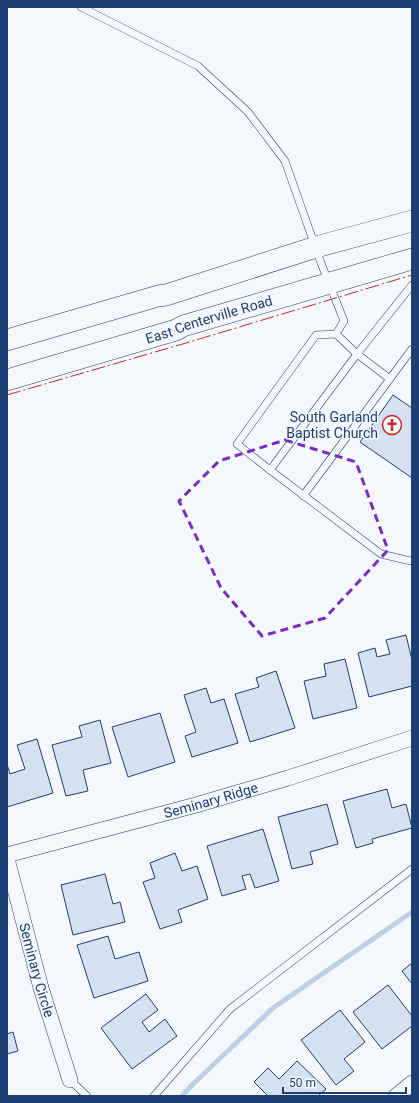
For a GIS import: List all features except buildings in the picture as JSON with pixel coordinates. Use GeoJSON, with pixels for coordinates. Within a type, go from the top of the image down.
{"type":"FeatureCollection","features":[{"type":"Feature","properties":{"kind":"main road"},"geometry":{"type":"LineString","coordinates":[[7,340],[158,296],[166,295],[316,247],[412,221]]}},
{"type":"Feature","properties":{"kind":"main road","name":"East Centerville Road"},"geometry":{"type":"LineString","coordinates":[[7,380],[183,326],[412,259]]}},
{"type":"Feature","properties":{"kind":"street","name":"Seminary Ridge"},"geometry":{"type":"LineString","coordinates":[[7,856],[196,805],[288,778],[412,738]]}},
{"type":"Feature","properties":{"kind":"street","name":"Seminary Circle"},"geometry":{"type":"LineString","coordinates":[[7,859],[41,988],[70,1080]]}},
{"type":"Feature","properties":{"kind":"street"},"geometry":{"type":"LineString","coordinates":[[396,1096],[412,1083]]}},
{"type":"Feature","properties":{"kind":"lane"},"geometry":{"type":"LineString","coordinates":[[81,7],[198,66],[248,112],[286,161],[329,284],[344,321],[336,334]]}},
{"type":"Feature","properties":{"kind":"lane"},"geometry":{"type":"LineString","coordinates":[[270,470],[357,354],[412,285]]}},
{"type":"Feature","properties":{"kind":"lane"},"geometry":{"type":"LineString","coordinates":[[390,379],[357,354],[336,334],[316,335],[237,444],[303,496],[381,554],[412,560]]}},
{"type":"Feature","properties":{"kind":"lane"},"geometry":{"type":"LineString","coordinates":[[303,496],[412,349]]}},
{"type":"Feature","properties":{"kind":"lane"},"geometry":{"type":"LineString","coordinates":[[154,1096],[230,1009],[412,869]]}},
{"type":"Feature","properties":{"kind":"lane"},"geometry":{"type":"LineString","coordinates":[[70,1080],[87,1096]]}},
{"type":"Feature","properties":{"kind":"highlighted area"},"geometry":{"type":"Polygon","coordinates":[[[285,440],[356,462],[388,550],[325,618],[262,636],[221,588],[179,501],[219,461],[285,440]]]}},
{"type":"Feature","properties":{"kind":"waterway"},"geometry":{"type":"LineString","coordinates":[[182,1096],[273,1008],[412,912]]}},
{"type":"Feature","properties":{"kind":"power"},"geometry":{"type":"LineString","coordinates":[[7,395],[412,275]]}},
{"type":"Feature","properties":{"kind":"place","name":"South Garland Baptist Church"},"geometry":{"type":"Point","coordinates":[392,425]}}]}
